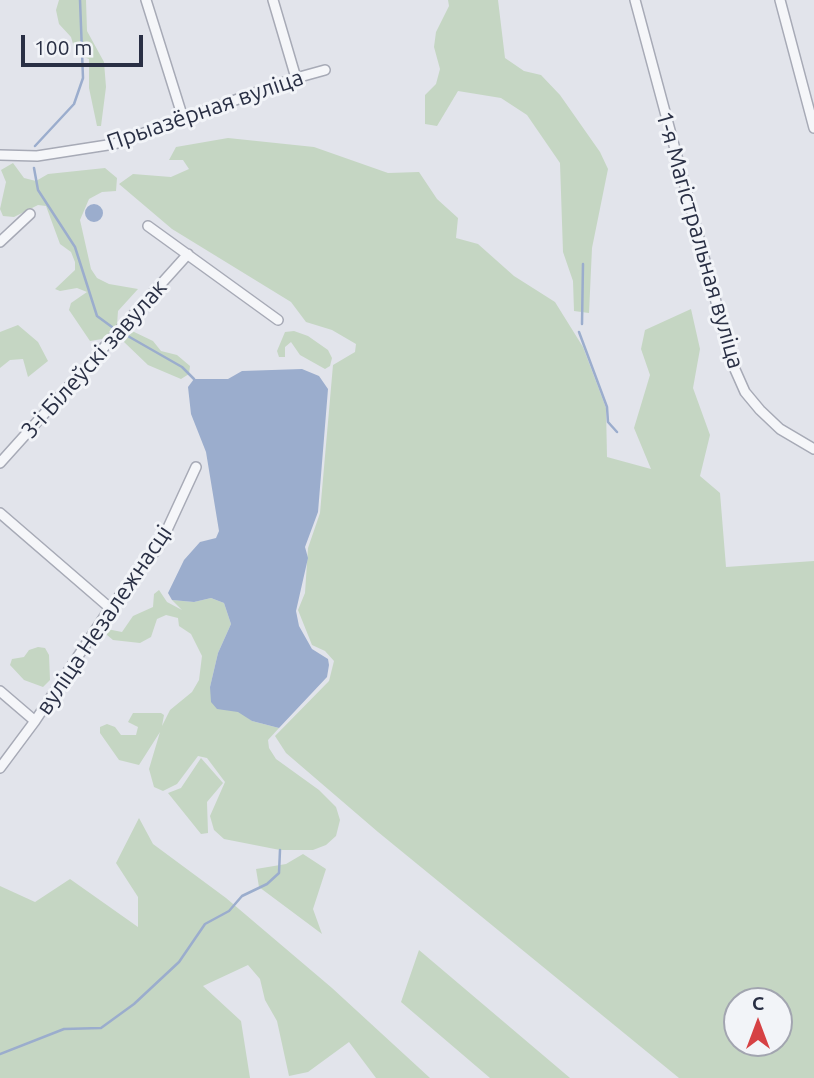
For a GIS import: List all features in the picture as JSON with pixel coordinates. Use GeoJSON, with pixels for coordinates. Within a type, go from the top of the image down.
{"type":"FeatureCollection","features":[{"type":"Feature","properties":{"kind":"street"},"geometry":{"type":"LineString","coordinates":[[146,0],[183,118]]}},
{"type":"Feature","properties":{"kind":"street"},"geometry":{"type":"LineString","coordinates":[[273,0],[296,78]]}},
{"type":"Feature","properties":{"kind":"street","name":"1-я Магістральная вуліца"},"geometry":{"type":"LineString","coordinates":[[635,0],[733,365],[745,392],[760,410],[780,429],[814,449]]}},
{"type":"Feature","properties":{"kind":"street"},"geometry":{"type":"LineString","coordinates":[[780,0],[814,128]]}},
{"type":"Feature","properties":{"kind":"street","name":"Прыазёрная вуліца"},"geometry":{"type":"LineString","coordinates":[[0,155],[37,156],[114,144],[296,78],[325,71]]}},
{"type":"Feature","properties":{"kind":"street"},"geometry":{"type":"LineString","coordinates":[[0,242],[30,214]]}},
{"type":"Feature","properties":{"kind":"street"},"geometry":{"type":"LineString","coordinates":[[149,226],[278,320]]}},
{"type":"Feature","properties":{"kind":"street","name":"3-і Білеўскі завулак"},"geometry":{"type":"LineString","coordinates":[[0,463],[188,254]]}},
{"type":"Feature","properties":{"kind":"street","name":"вуліца Незалежнасці"},"geometry":{"type":"LineString","coordinates":[[0,768],[35,721],[110,608],[160,545],[174,518],[179,498],[196,467]]}},
{"type":"Feature","properties":{"kind":"street"},"geometry":{"type":"LineString","coordinates":[[0,513],[110,608]]}},
{"type":"Feature","properties":{"kind":"street"},"geometry":{"type":"LineString","coordinates":[[0,691],[35,721]]}},
{"type":"Feature","properties":{"kind":"green space"},"geometry":{"type":"Polygon","coordinates":[[[59,0],[86,0],[87,31],[104,62],[106,87],[101,126],[97,126],[89,88],[89,59],[76,54],[71,37],[59,24],[56,10],[59,0]]]}},
{"type":"Feature","properties":{"kind":"green space"},"geometry":{"type":"Polygon","coordinates":[[[448,0],[498,0],[505,58],[524,71],[541,75],[560,95],[600,152],[608,169],[592,248],[589,313],[574,311],[573,281],[563,252],[560,163],[527,115],[501,98],[458,91],[437,126],[425,124],[425,95],[436,84],[440,69],[434,47],[436,32],[449,6],[448,0]]]}},
{"type":"Feature","properties":{"kind":"green space"},"geometry":{"type":"Polygon","coordinates":[[[228,138],[314,147],[388,173],[419,172],[437,199],[458,218],[456,238],[478,244],[514,276],[555,302],[583,347],[606,408],[607,457],[651,469],[634,428],[650,375],[641,349],[645,330],[691,309],[700,349],[693,388],[710,435],[700,476],[720,493],[726,567],[814,561],[814,1078],[679,1078],[378,832],[286,753],[275,736],[329,681],[334,661],[325,651],[312,645],[298,610],[305,593],[308,548],[320,513],[333,365],[355,352],[356,344],[332,330],[306,322],[291,302],[172,229],[119,184],[133,174],[171,177],[189,169],[183,160],[169,160],[176,147],[228,138]]]}},
{"type":"Feature","properties":{"kind":"green space"},"geometry":{"type":"Polygon","coordinates":[[[13,163],[24,178],[36,181],[48,174],[105,168],[117,178],[116,191],[102,192],[89,199],[80,220],[91,269],[97,278],[109,284],[138,289],[118,311],[117,325],[108,338],[90,341],[69,310],[71,303],[87,292],[77,288],[60,291],[55,289],[75,270],[75,262],[71,252],[60,244],[46,206],[38,205],[14,217],[3,216],[0,209],[6,182],[1,170],[13,163]]]}},
{"type":"Feature","properties":{"kind":"green space"},"geometry":{"type":"Polygon","coordinates":[[[18,325],[38,342],[48,361],[28,377],[23,359],[10,360],[0,368],[0,332],[18,325]]]}},
{"type":"Feature","properties":{"kind":"green space"},"geometry":{"type":"Polygon","coordinates":[[[130,330],[153,341],[161,351],[177,355],[190,366],[189,374],[181,379],[148,365],[124,342],[125,333],[130,330]]]}},
{"type":"Feature","properties":{"kind":"green space"},"geometry":{"type":"Polygon","coordinates":[[[294,331],[308,336],[328,350],[332,358],[330,366],[325,369],[300,355],[291,342],[285,347],[285,357],[279,357],[277,351],[285,332],[294,331]]]}},
{"type":"Feature","properties":{"kind":"green space"},"geometry":{"type":"Polygon","coordinates":[[[159,590],[167,602],[182,610],[172,600],[194,602],[211,598],[224,603],[231,624],[218,653],[210,687],[252,721],[279,728],[268,740],[269,748],[276,759],[319,790],[336,807],[340,820],[336,836],[326,845],[313,850],[280,850],[224,839],[214,830],[210,816],[225,782],[207,758],[198,756],[177,784],[163,791],[154,787],[149,769],[160,732],[139,765],[119,760],[100,733],[100,727],[107,724],[115,727],[121,735],[136,735],[138,727],[128,722],[133,713],[161,713],[164,715],[162,726],[170,710],[192,692],[199,680],[202,656],[191,634],[179,626],[178,618],[166,615],[157,619],[151,637],[140,643],[113,640],[107,635],[107,629],[122,632],[133,616],[153,607],[154,594],[159,590]]]}},
{"type":"Feature","properties":{"kind":"green space"},"geometry":{"type":"Polygon","coordinates":[[[45,648],[49,655],[50,680],[43,687],[24,680],[10,665],[12,659],[24,657],[29,650],[45,648]]]}},
{"type":"Feature","properties":{"kind":"green space"},"geometry":{"type":"Polygon","coordinates":[[[201,758],[223,783],[207,802],[208,833],[201,834],[168,793],[181,788],[201,758]]]}},
{"type":"Feature","properties":{"kind":"green space"},"geometry":{"type":"Polygon","coordinates":[[[139,818],[153,844],[226,898],[332,988],[430,1078],[376,1078],[349,1042],[308,1072],[289,1076],[277,1021],[265,1000],[260,979],[248,965],[203,986],[241,1021],[250,1078],[0,1078],[0,886],[35,902],[70,879],[138,927],[138,897],[116,863],[139,818]]]}},
{"type":"Feature","properties":{"kind":"green space"},"geometry":{"type":"Polygon","coordinates":[[[303,854],[326,869],[313,909],[322,934],[259,887],[256,869],[286,864],[303,854]]]}},
{"type":"Feature","properties":{"kind":"green space"},"geometry":{"type":"Polygon","coordinates":[[[419,950],[570,1078],[490,1078],[401,1002],[419,950]]]}},
{"type":"Feature","properties":{"kind":"water"},"geometry":{"type":"Polygon","coordinates":[[[94,204],[100,207],[103,213],[100,219],[94,222],[88,219],[85,213],[88,207],[94,204]]]}},
{"type":"Feature","properties":{"kind":"water"},"geometry":{"type":"Polygon","coordinates":[[[302,369],[319,376],[328,389],[318,512],[305,547],[308,558],[296,611],[299,626],[312,649],[328,659],[329,665],[327,677],[279,728],[252,721],[238,712],[217,709],[211,702],[210,687],[218,653],[231,624],[224,603],[211,598],[194,602],[172,600],[168,593],[184,560],[200,542],[216,538],[219,531],[206,452],[191,414],[188,387],[194,379],[228,379],[242,371],[302,369]]]}},
{"type":"Feature","properties":{"kind":"waterway"},"geometry":{"type":"LineString","coordinates":[[35,146],[74,104],[83,78],[80,0]]}},
{"type":"Feature","properties":{"kind":"waterway"},"geometry":{"type":"LineString","coordinates":[[34,168],[38,190],[75,247],[97,316],[112,327]]}},
{"type":"Feature","properties":{"kind":"waterway"},"geometry":{"type":"LineString","coordinates":[[582,324],[583,264]]}},
{"type":"Feature","properties":{"kind":"waterway"},"geometry":{"type":"LineString","coordinates":[[579,332],[607,407],[608,422],[617,432]]}},
{"type":"Feature","properties":{"kind":"waterway"},"geometry":{"type":"LineString","coordinates":[[126,335],[182,367],[194,379]]}},
{"type":"Feature","properties":{"kind":"waterway"},"geometry":{"type":"LineString","coordinates":[[0,1054],[64,1029],[101,1028],[134,1004],[179,962],[205,924],[229,911],[242,896],[267,884],[279,873],[280,850]]}}]}
